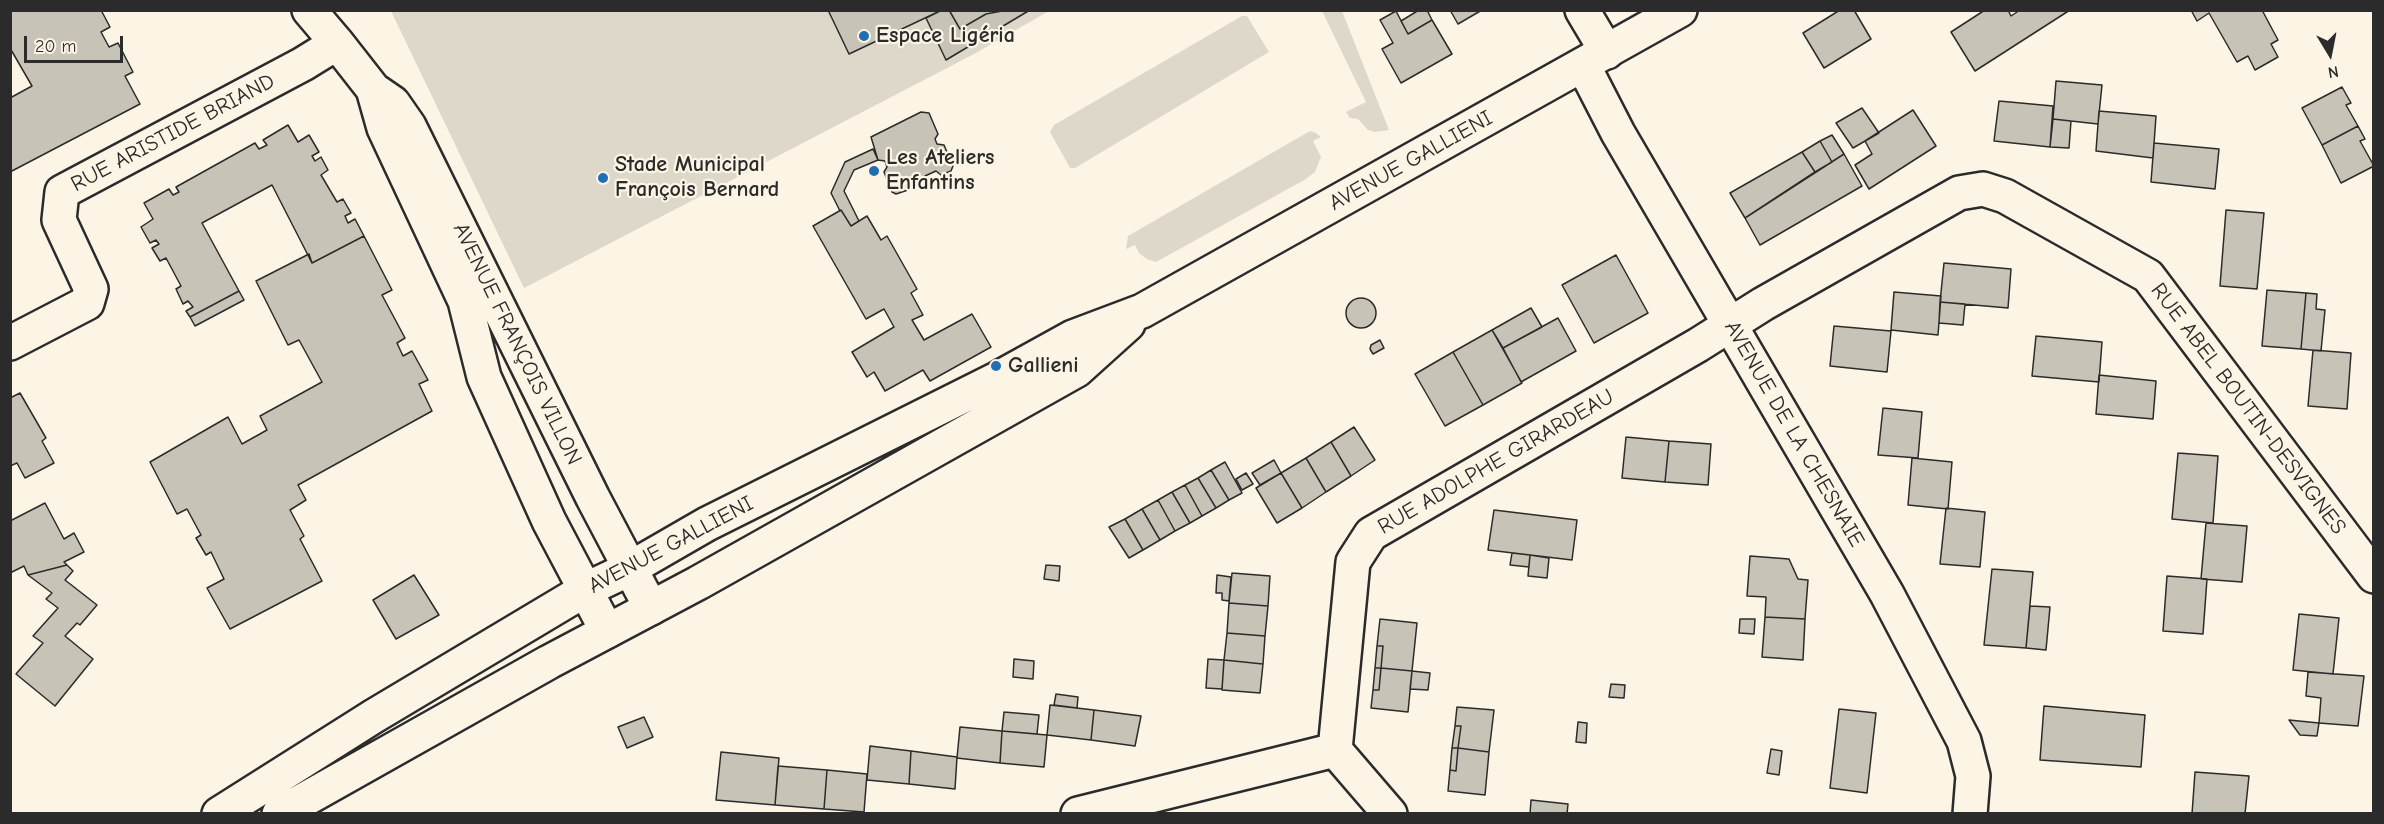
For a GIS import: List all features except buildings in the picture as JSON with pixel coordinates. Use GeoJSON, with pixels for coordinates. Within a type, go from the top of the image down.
{"type":"FeatureCollection","features":[{"type":"Feature","properties":{"kind":"street","name":"AVENUE FRANÇOIS VILLON"},"geometry":{"type":"LineString","coordinates":[[309,10],[373,89],[393,103],[409,126],[629,569],[651,608]]}},
{"type":"Feature","properties":{"kind":"street","name":"AVENUE DE LA CHESNAIE"},"geometry":{"type":"LineString","coordinates":[[1582,10],[1618,133],[1887,594],[1964,741],[1973,776],[1970,813]]}},
{"type":"Feature","properties":{"kind":"street","name":"AVENUE GALLIENI"},"geometry":{"type":"LineString","coordinates":[[219,813],[374,716],[585,590],[629,569],[707,524],[997,379],[1073,337],[1142,311],[1680,10]]}},
{"type":"Feature","properties":{"kind":"street","name":"RUE ARISTIDE BRIAND"},"geometry":{"type":"LineString","coordinates":[[10,343],[87,303],[91,289],[59,220],[62,192],[303,64],[337,42]]}},
{"type":"Feature","properties":{"kind":"street","name":"AVENUE FRANÇOIS VILLON"},"geometry":{"type":"LineString","coordinates":[[373,89],[384,128],[465,301],[484,377],[549,521],[607,631]]}},
{"type":"Feature","properties":{"kind":"street","name":"RUE ABEL BOUTIN-DESVIGNES"},"geometry":{"type":"LineString","coordinates":[[1732,326],[1763,304],[1959,194],[1983,189],[2005,195],[2148,276],[2373,576]]}},
{"type":"Feature","properties":{"kind":"street","name":"AVENUE GALLIENI"},"geometry":{"type":"LineString","coordinates":[[279,813],[1077,370],[1142,311]]}},
{"type":"Feature","properties":{"kind":"street","name":"RUE ADOLPHE GIRARDEAU"},"geometry":{"type":"LineString","coordinates":[[1335,750],[1353,562],[1371,534],[1732,326]]}},
{"type":"Feature","properties":{"kind":"street"},"geometry":{"type":"LineString","coordinates":[[1078,813],[1335,750],[1390,813]]}},
{"type":"Feature","properties":{"kind":"shaded area","name":"Stade Municipal François Bernard"},"geometry":{"type":"Polygon","coordinates":[[[391,11],[1049,11],[974,54],[524,288],[391,11]]]}},
{"type":"Feature","properties":{"kind":"shaded area"},"geometry":{"type":"Polygon","coordinates":[[[1322,11],[1342,11],[1389,130],[1375,132],[1368,130],[1358,119],[1350,118],[1346,112],[1366,102],[1322,11]]]}},
{"type":"Feature","properties":{"kind":"shaded area"},"geometry":{"type":"Polygon","coordinates":[[[1242,16],[1247,16],[1269,52],[1075,168],[1070,168],[1050,132],[1054,125],[1242,16]]]}},
{"type":"Feature","properties":{"kind":"shaded area"},"geometry":{"type":"Polygon","coordinates":[[[1310,131],[1321,137],[1313,141],[1321,157],[1315,172],[1306,179],[1156,262],[1139,253],[1135,245],[1126,249],[1128,236],[1310,131]]]}},
{"type":"Feature","properties":{"kind":"place","name":"Espace Ligéria"},"geometry":{"type":"Point","coordinates":[864,36]}},
{"type":"Feature","properties":{"kind":"place","name":"Les Ateliers Enfantins"},"geometry":{"type":"Point","coordinates":[874,171]}},
{"type":"Feature","properties":{"kind":"place","name":"Stade Municipal François Bernard"},"geometry":{"type":"Point","coordinates":[603,178]}},
{"type":"Feature","properties":{"kind":"place","name":"Gallieni"},"geometry":{"type":"Point","coordinates":[996,366]}}]}
